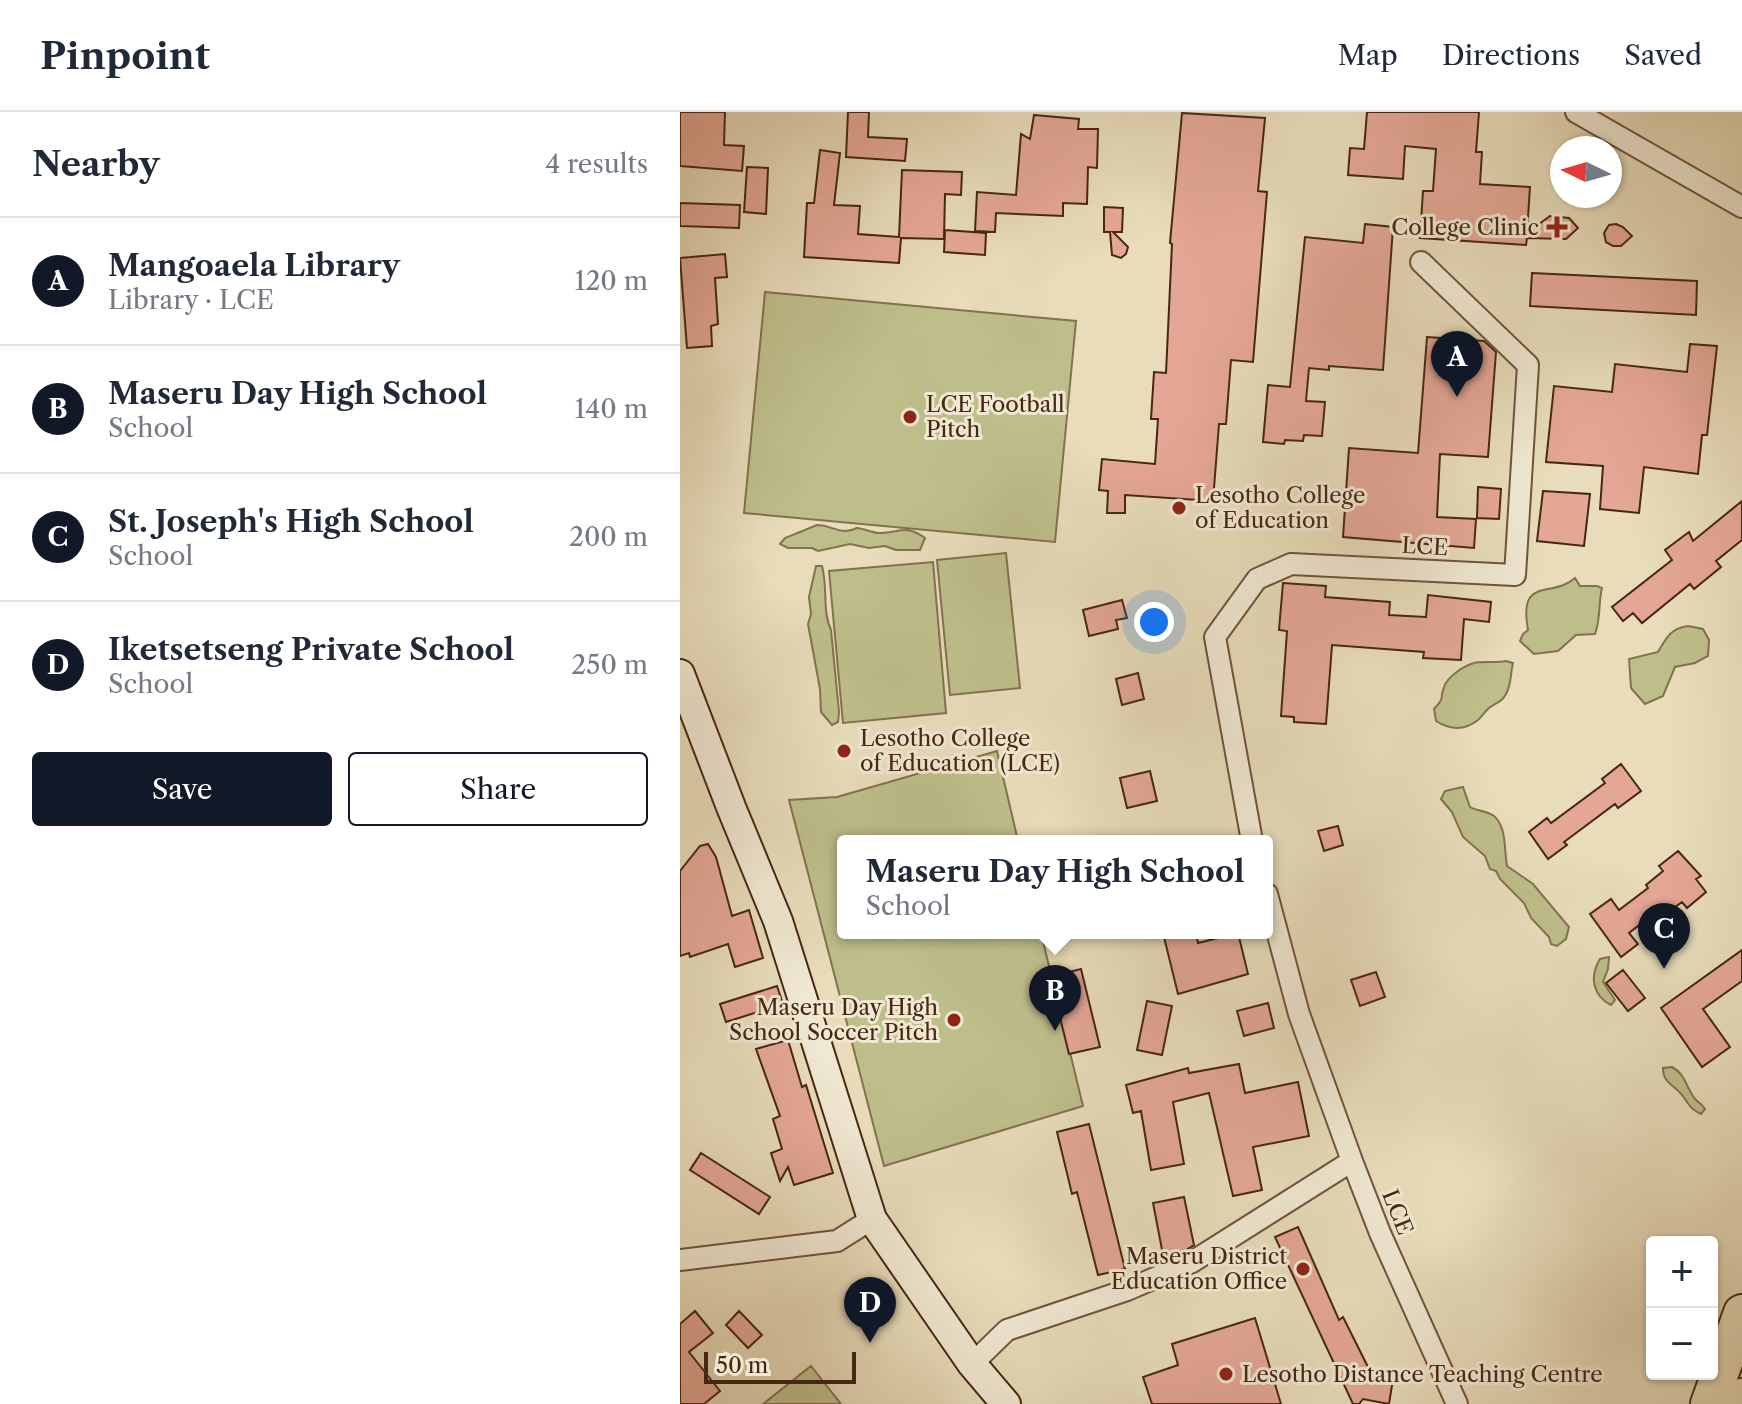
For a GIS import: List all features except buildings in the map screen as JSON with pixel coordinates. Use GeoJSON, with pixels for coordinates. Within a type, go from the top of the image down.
{"type":"FeatureCollection","features":[{"type":"Feature","properties":{"kind":"highway"},"geometry":{"type":"LineString","coordinates":[[1719,1399],[1742,1313]]}},
{"type":"Feature","properties":{"kind":"street"},"geometry":{"type":"LineString","coordinates":[[1576,112],[1742,207]]}},
{"type":"Feature","properties":{"kind":"street","name":"LCE"},"geometry":{"type":"LineString","coordinates":[[1251,835],[1215,637],[1257,579],[1291,564],[1515,575],[1528,365],[1421,262]]}},
{"type":"Feature","properties":{"kind":"street"},"geometry":{"type":"LineString","coordinates":[[680,674],[778,921],[872,1219],[972,1364],[1006,1404]]}},
{"type":"Feature","properties":{"kind":"street","name":"LCE"},"geometry":{"type":"LineString","coordinates":[[1273,916],[1299,1014],[1352,1161],[1380,1233],[1457,1404]]}},
{"type":"Feature","properties":{"kind":"street"},"geometry":{"type":"LineString","coordinates":[[972,1364],[1007,1330],[1127,1290],[1192,1262],[1352,1161]]}},
{"type":"Feature","properties":{"kind":"street"},"geometry":{"type":"LineString","coordinates":[[680,1260],[837,1241],[872,1219]]}},
{"type":"Feature","properties":{"kind":"green space","name":"LCE Football Pitch"},"geometry":{"type":"Polygon","coordinates":[[[765,292],[1076,321],[1055,542],[744,513],[765,292]]]}},
{"type":"Feature","properties":{"kind":"green space"},"geometry":{"type":"Polygon","coordinates":[[[817,525],[841,531],[857,528],[878,533],[906,530],[925,538],[920,550],[850,544],[818,551],[788,548],[780,544],[785,538],[817,525]]]}},
{"type":"Feature","properties":{"kind":"green space"},"geometry":{"type":"Polygon","coordinates":[[[1006,553],[1020,688],[950,695],[937,560],[1006,553]]]}},
{"type":"Feature","properties":{"kind":"green space"},"geometry":{"type":"Polygon","coordinates":[[[933,562],[946,713],[843,723],[829,571],[933,562]]]}},
{"type":"Feature","properties":{"kind":"green space"},"geometry":{"type":"Polygon","coordinates":[[[816,566],[822,566],[831,630],[839,712],[838,722],[832,725],[821,712],[808,624],[811,614],[809,597],[816,566]]]}},
{"type":"Feature","properties":{"kind":"green space"},"geometry":{"type":"Polygon","coordinates":[[[1575,578],[1580,586],[1602,588],[1595,634],[1576,635],[1558,651],[1534,654],[1520,641],[1528,630],[1528,602],[1539,591],[1566,584],[1575,578]]]}},
{"type":"Feature","properties":{"kind":"green space"},"geometry":{"type":"Polygon","coordinates":[[[1688,626],[1703,629],[1709,640],[1708,656],[1695,663],[1675,667],[1663,696],[1645,704],[1631,688],[1629,659],[1658,652],[1673,631],[1688,626]]]}},
{"type":"Feature","properties":{"kind":"green space"},"geometry":{"type":"Polygon","coordinates":[[[1474,663],[1513,663],[1509,686],[1502,700],[1478,720],[1462,728],[1452,728],[1436,721],[1434,709],[1452,676],[1474,663]]]}},
{"type":"Feature","properties":{"kind":"green space","name":"Maseru Day High School Soccer Pitch"},"geometry":{"type":"Polygon","coordinates":[[[997,751],[1017,835],[837,835],[837,939],[1042,939],[1083,1106],[884,1166],[789,800],[837,797],[997,751]]]}},
{"type":"Feature","properties":{"kind":"green space"},"geometry":{"type":"Polygon","coordinates":[[[1463,787],[1470,807],[1491,814],[1498,821],[1503,833],[1507,866],[1533,884],[1569,927],[1566,939],[1557,946],[1551,944],[1549,937],[1531,918],[1524,903],[1496,871],[1490,869],[1485,856],[1463,837],[1452,812],[1441,799],[1445,791],[1463,787]]]}},
{"type":"Feature","properties":{"kind":"green space"},"geometry":{"type":"Polygon","coordinates":[[[1609,957],[1603,982],[1615,1000],[1611,1005],[1600,997],[1594,979],[1600,959],[1609,957]]]}},
{"type":"Feature","properties":{"kind":"green space"},"geometry":{"type":"Polygon","coordinates":[[[1672,1067],[1705,1109],[1701,1114],[1667,1080],[1663,1068],[1672,1067]]]}},
{"type":"Feature","properties":{"kind":"green space"},"geometry":{"type":"Polygon","coordinates":[[[811,1366],[841,1404],[763,1404],[811,1366]]]}},
{"type":"Feature","properties":{"kind":"place","name":"College Clinic"},"geometry":{"type":"Point","coordinates":[1557,227]}},
{"type":"Feature","properties":{"kind":"place","name":"Mangoaela Library"},"geometry":{"type":"Point","coordinates":[1457,397]}},
{"type":"Feature","properties":{"kind":"place","name":"LCE Football Pitch"},"geometry":{"type":"Point","coordinates":[910,417]}},
{"type":"Feature","properties":{"kind":"place","name":"Lesotho College of Education"},"geometry":{"type":"Point","coordinates":[1179,508]}},
{"type":"Feature","properties":{"kind":"place","name":"Lesotho College of Education (LCE)"},"geometry":{"type":"Point","coordinates":[844,751]}},
{"type":"Feature","properties":{"kind":"place","name":"St. Joseph's High School"},"geometry":{"type":"Point","coordinates":[1664,969]}},
{"type":"Feature","properties":{"kind":"place","name":"Maseru Day High School Soccer Pitch"},"geometry":{"type":"Point","coordinates":[954,1020]}},
{"type":"Feature","properties":{"kind":"place","name":"Maseru Day High School"},"geometry":{"type":"Point","coordinates":[1055,1031]}},
{"type":"Feature","properties":{"kind":"place","name":"Maseru District Education Office"},"geometry":{"type":"Point","coordinates":[1303,1269]}},
{"type":"Feature","properties":{"kind":"place","name":"Iketsetseng Private School"},"geometry":{"type":"Point","coordinates":[870,1343]}},
{"type":"Feature","properties":{"kind":"place","name":"Lesotho Distance Teaching Centre"},"geometry":{"type":"Point","coordinates":[1226,1374]}}]}
